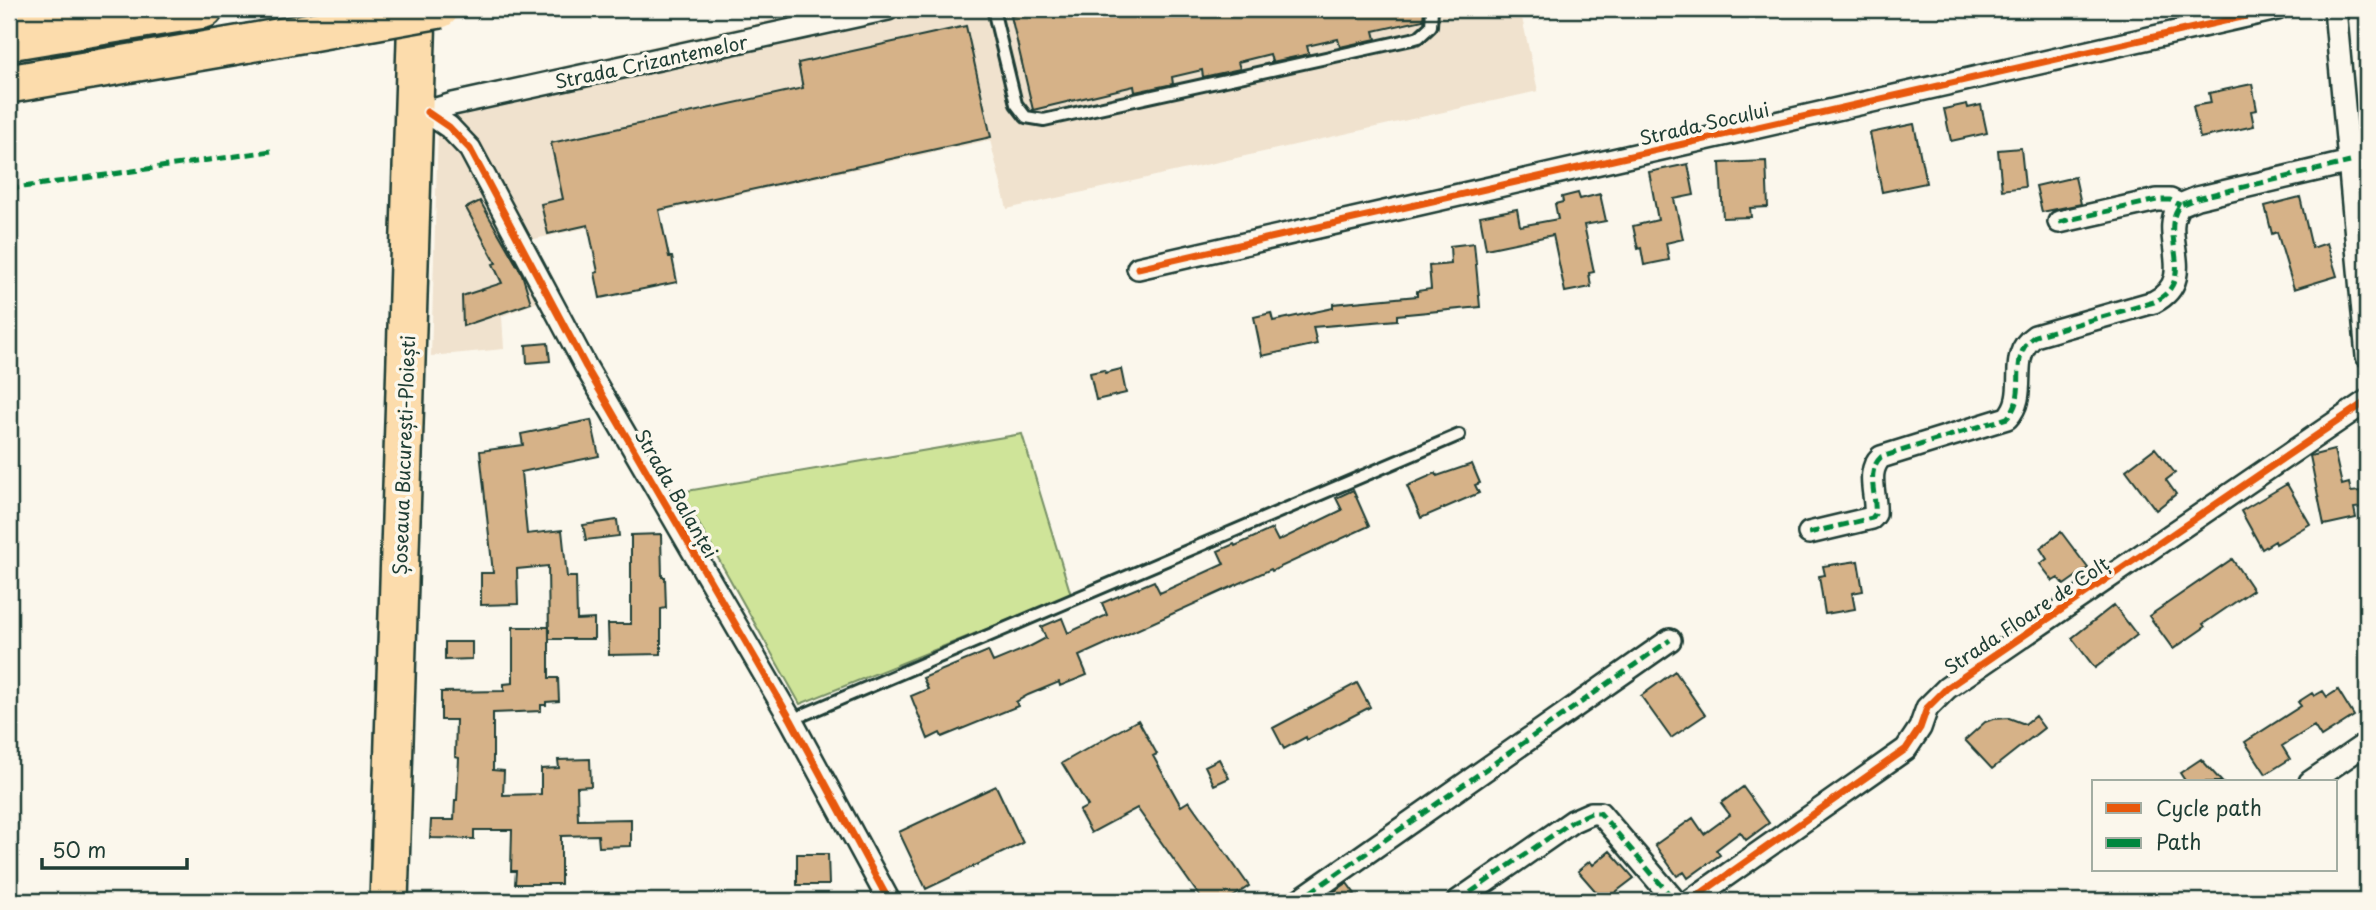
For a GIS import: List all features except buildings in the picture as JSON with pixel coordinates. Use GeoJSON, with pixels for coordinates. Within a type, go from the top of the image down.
{"type":"FeatureCollection","features":[{"type":"Feature","properties":{"kind":"highway"},"geometry":{"type":"LineString","coordinates":[[9,11],[43,13],[114,9],[195,10]]}},
{"type":"Feature","properties":{"kind":"highway","name":"Șoseaua București-Ploiești"},"geometry":{"type":"LineString","coordinates":[[371,901],[398,9]]}},
{"type":"Feature","properties":{"kind":"highway","name":"Șoseaua București-Ploiești"},"geometry":{"type":"LineString","coordinates":[[390,901],[421,114],[417,9]]}},
{"type":"Feature","properties":{"kind":"highway"},"geometry":{"type":"LineString","coordinates":[[9,83],[440,9]]}},
{"type":"Feature","properties":{"kind":"highway"},"geometry":{"type":"LineString","coordinates":[[9,41],[195,10]]}},
{"type":"Feature","properties":{"kind":"street","name":"Strada Crizantemelor"},"geometry":{"type":"LineString","coordinates":[[421,114],[453,104],[888,9]]}},
{"type":"Feature","properties":{"kind":"street","name":"Strada Socului"},"geometry":{"type":"LineString","coordinates":[[1139,268],[2277,9]]}},
{"type":"Feature","properties":{"kind":"street"},"geometry":{"type":"LineString","coordinates":[[2335,9],[2350,162],[2361,207],[2367,356]]}},
{"type":"Feature","properties":{"kind":"street","name":"Strada Balanței"},"geometry":{"type":"LineString","coordinates":[[421,114],[449,127],[470,149],[586,368],[790,720],[889,901]]}},
{"type":"Feature","properties":{"kind":"street"},"geometry":{"type":"LineString","coordinates":[[1809,533],[1875,514],[1873,469],[1881,457],[2007,418],[2017,403],[2020,354],[2035,336],[2154,302],[2166,296],[2173,287],[2176,274],[2174,219],[2180,205],[2197,198],[2350,162]]}},
{"type":"Feature","properties":{"kind":"street"},"geometry":{"type":"LineString","coordinates":[[2059,222],[2157,200],[2170,200],[2180,205]]}},
{"type":"Feature","properties":{"kind":"street","name":"Strada Floare de Colț"},"geometry":{"type":"LineString","coordinates":[[1690,901],[1906,749],[1920,728],[1927,708],[1947,688],[2367,401]]}},
{"type":"Feature","properties":{"kind":"street"},"geometry":{"type":"LineString","coordinates":[[1298,901],[1670,639]]}},
{"type":"Feature","properties":{"kind":"street"},"geometry":{"type":"LineString","coordinates":[[2313,780],[2367,743]]}},
{"type":"Feature","properties":{"kind":"street"},"geometry":{"type":"LineString","coordinates":[[1458,901],[1573,821],[1591,813],[1600,813],[1606,819],[1675,901]]}},
{"type":"Feature","properties":{"kind":"lane"},"geometry":{"type":"LineString","coordinates":[[993,9],[1016,104],[1027,117],[1044,120],[1412,39],[1426,32],[1431,26],[1432,9]]}},
{"type":"Feature","properties":{"kind":"lane"},"geometry":{"type":"LineString","coordinates":[[790,720],[1459,435]]}},
{"type":"Feature","properties":{"kind":"shaded area"},"geometry":{"type":"Polygon","coordinates":[[[820,9],[1520,9],[1538,91],[1007,209],[990,140],[530,240],[508,246],[540,301],[502,316],[504,349],[431,356],[439,98],[448,92],[820,9]]]}},
{"type":"Feature","properties":{"kind":"green space"},"geometry":{"type":"Polygon","coordinates":[[[1022,434],[1071,595],[800,704],[681,492],[1022,434]]]}},
{"type":"Feature","properties":{"kind":"marked path"},"geometry":{"type":"LineString","coordinates":[[9,189],[271,151]]}},
{"type":"Feature","properties":{"kind":"marked path"},"geometry":{"type":"LineString","coordinates":[[1809,533],[1872,518],[1875,514],[1874,470],[1881,457],[2007,418],[2017,397],[2021,354],[2026,344],[2035,336],[2154,302],[2167,292],[2174,281],[2176,269],[2173,229],[2174,217],[2180,205],[2197,198],[2350,162]]}},
{"type":"Feature","properties":{"kind":"marked path"},"geometry":{"type":"LineString","coordinates":[[2059,222],[2157,200],[2170,200],[2180,205]]}},
{"type":"Feature","properties":{"kind":"marked path"},"geometry":{"type":"LineString","coordinates":[[1298,901],[1670,640]]}},
{"type":"Feature","properties":{"kind":"marked path"},"geometry":{"type":"LineString","coordinates":[[1458,901],[1573,821],[1591,813],[1600,813],[1675,901]]}},
{"type":"Feature","properties":{"kind":"cycle path"},"geometry":{"type":"LineString","coordinates":[[1138,268],[2277,9]]}},
{"type":"Feature","properties":{"kind":"cycle path"},"geometry":{"type":"LineString","coordinates":[[427,112],[449,127],[470,149],[586,367],[791,720],[889,901]]}},
{"type":"Feature","properties":{"kind":"cycle path"},"geometry":{"type":"LineString","coordinates":[[1690,901],[1906,749],[1920,728],[1927,708],[1947,688],[2367,401]]}}]}
